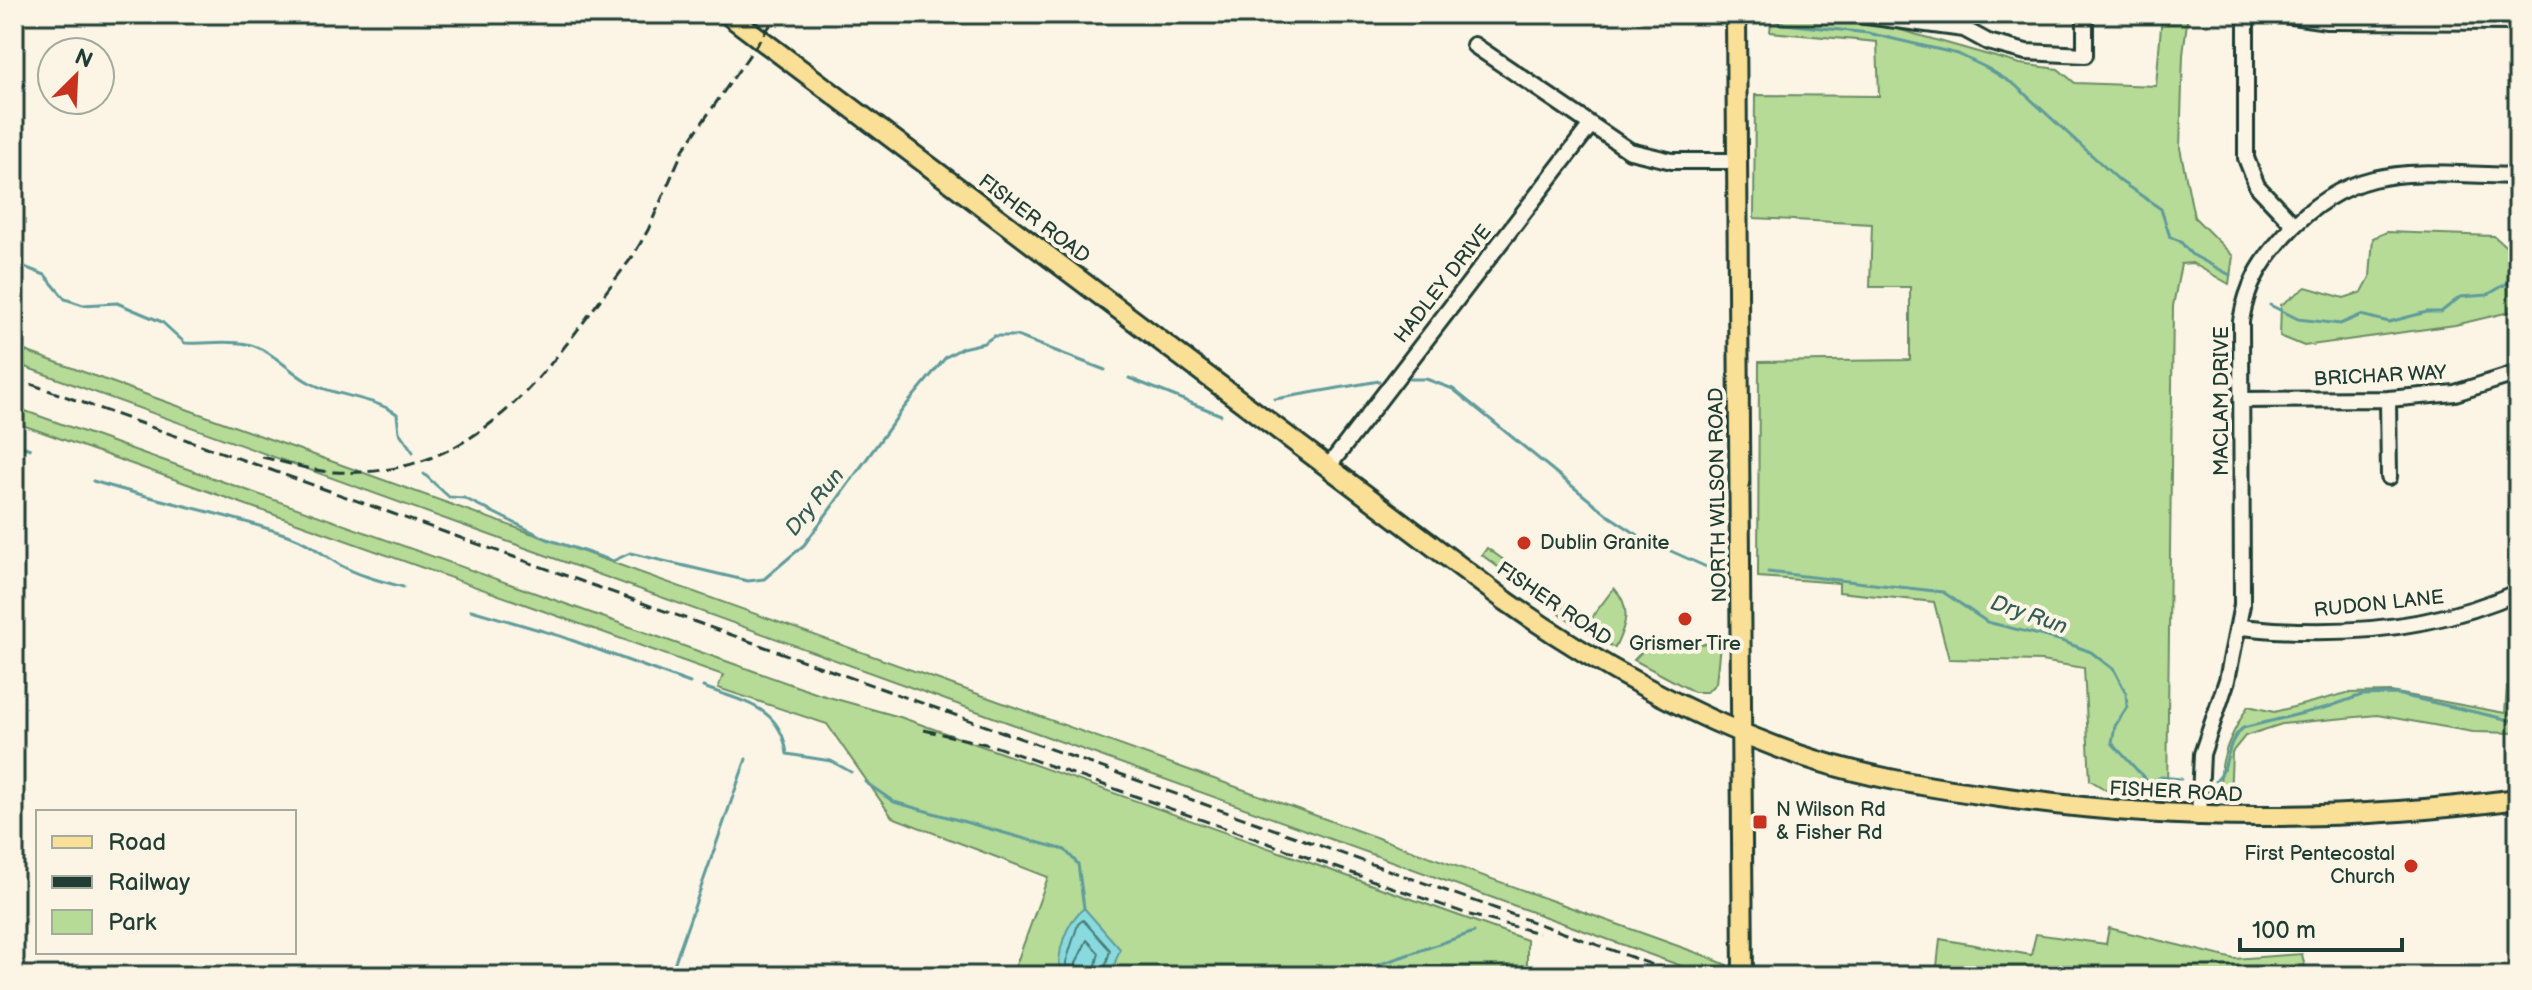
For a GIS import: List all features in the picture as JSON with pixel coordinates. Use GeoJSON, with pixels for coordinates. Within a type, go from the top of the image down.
{"type":"FeatureCollection","features":[{"type":"Feature","properties":{"kind":"main road","name":"FISHER ROAD"},"geometry":{"type":"LineString","coordinates":[[727,14],[1560,638],[1638,683],[1743,733],[1817,760],[1956,791],[2102,810],[2199,817],[2347,817],[2518,799]]}},
{"type":"Feature","properties":{"kind":"main road","name":"NORTH WILSON ROAD"},"geometry":{"type":"LineString","coordinates":[[1736,14],[1743,976]]}},
{"type":"Feature","properties":{"kind":"street"},"geometry":{"type":"LineString","coordinates":[[1851,14],[1964,29],[1988,42],[2026,52],[2085,55],[2085,14]]}},
{"type":"Feature","properties":{"kind":"street"},"geometry":{"type":"LineString","coordinates":[[2246,14],[2246,158],[2257,186],[2294,225]]}},
{"type":"Feature","properties":{"kind":"street"},"geometry":{"type":"LineString","coordinates":[[2278,14],[2327,21],[2518,22]]}},
{"type":"Feature","properties":{"kind":"street"},"geometry":{"type":"LineString","coordinates":[[1474,45],[1619,146],[1646,157],[1672,161],[1737,161]]}},
{"type":"Feature","properties":{"kind":"street","name":"HADLEY DRIVE"},"geometry":{"type":"LineString","coordinates":[[1328,467],[1590,126]]}},
{"type":"Feature","properties":{"kind":"street","name":"MACLAM DRIVE"},"geometry":{"type":"LineString","coordinates":[[2199,817],[2202,754],[2240,627],[2241,321],[2247,288],[2264,259],[2294,225],[2321,200],[2361,179],[2406,175],[2518,176]]}},
{"type":"Feature","properties":{"kind":"street","name":"BRICHAR WAY"},"geometry":{"type":"LineString","coordinates":[[2242,400],[2388,399],[2455,393],[2518,373]]}},
{"type":"Feature","properties":{"kind":"street"},"geometry":{"type":"LineString","coordinates":[[2388,399],[2389,477]]}},
{"type":"Feature","properties":{"kind":"street","name":"RUDON LANE"},"geometry":{"type":"LineString","coordinates":[[2240,627],[2303,632],[2418,623],[2476,611],[2518,592]]}},
{"type":"Feature","properties":{"kind":"green space"},"geometry":{"type":"Polygon","coordinates":[[[1772,14],[1823,14],[1890,27],[2020,64],[2058,69],[2075,83],[2156,86],[2162,14],[2188,14],[2183,55],[2180,148],[2194,217],[2233,256],[2229,284],[2192,263],[2181,264],[2173,306],[2167,796],[2106,790],[2090,780],[2084,668],[2041,661],[1949,659],[1934,602],[1839,592],[1839,583],[1758,577],[1759,362],[1910,360],[1910,287],[1870,287],[1872,224],[1754,218],[1755,95],[1879,96],[1877,42],[1770,32],[1772,14]]]}},
{"type":"Feature","properties":{"kind":"green space"},"geometry":{"type":"Polygon","coordinates":[[[2387,232],[2494,236],[2511,251],[2518,252],[2518,310],[2455,325],[2304,346],[2280,336],[2281,305],[2306,287],[2344,298],[2362,292],[2370,277],[2373,238],[2387,232]]]}},
{"type":"Feature","properties":{"kind":"green space"},"geometry":{"type":"Polygon","coordinates":[[[14,347],[1703,955],[1727,965],[1725,976],[1709,976],[14,363],[14,347]]]}},
{"type":"Feature","properties":{"kind":"green space"},"geometry":{"type":"Polygon","coordinates":[[[14,407],[818,694],[900,717],[1527,940],[1527,976],[1012,976],[1048,877],[892,817],[827,724],[718,688],[723,675],[14,422],[14,407]]]}},
{"type":"Feature","properties":{"kind":"green space"},"geometry":{"type":"Polygon","coordinates":[[[1487,548],[1589,621],[1614,588],[1625,610],[1624,625],[1615,648],[1573,623],[1482,555],[1487,548]]]}},
{"type":"Feature","properties":{"kind":"green space"},"geometry":{"type":"Polygon","coordinates":[[[1650,643],[1720,644],[1716,683],[1707,692],[1694,692],[1634,660],[1650,643]]]}},
{"type":"Feature","properties":{"kind":"green space"},"geometry":{"type":"Polygon","coordinates":[[[2515,682],[2518,733],[2473,732],[2377,715],[2282,724],[2245,736],[2232,752],[2230,799],[2221,799],[2221,773],[2226,750],[2248,706],[2274,712],[2347,693],[2391,692],[2505,713],[2507,686],[2515,682]]]}},
{"type":"Feature","properties":{"kind":"green space"},"geometry":{"type":"Polygon","coordinates":[[[2109,928],[2234,959],[2302,954],[2307,976],[1936,976],[1940,939],[2031,955],[2036,934],[2106,944],[2109,928]]]}},
{"type":"Feature","properties":{"kind":"water"},"geometry":{"type":"Polygon","coordinates":[[[1084,908],[1120,949],[1110,976],[1060,976],[1064,939],[1072,921],[1084,908]]]}},
{"type":"Feature","properties":{"kind":"waterway"},"geometry":{"type":"LineString","coordinates":[[1766,17],[1785,24],[1868,33],[1958,54],[1987,68],[2015,85],[2120,181],[2161,209],[2170,237],[2180,241],[2191,254],[2230,275]]}},
{"type":"Feature","properties":{"kind":"waterway","name":"Dry Run"},"geometry":{"type":"LineString","coordinates":[[14,263],[45,275],[65,299],[83,305],[117,303],[162,322],[185,343],[232,342],[255,346],[316,386],[387,408],[397,414],[399,432],[413,452]]}},
{"type":"Feature","properties":{"kind":"waterway"},"geometry":{"type":"LineString","coordinates":[[2270,305],[2298,319],[2340,324],[2361,315],[2389,322],[2427,312],[2441,312],[2460,297],[2487,295],[2518,277]]}},
{"type":"Feature","properties":{"kind":"waterway","name":"Dry Run"},"geometry":{"type":"LineString","coordinates":[[424,474],[449,497],[464,498],[547,539],[613,561],[630,553],[748,581],[764,579],[804,545],[903,409],[946,357],[962,348],[984,343],[994,336],[1017,336],[1105,370]]}},
{"type":"Feature","properties":{"kind":"waterway","name":"Dry Run"},"geometry":{"type":"LineString","coordinates":[[1129,378],[1221,415]]}},
{"type":"Feature","properties":{"kind":"waterway","name":"Dry Run"},"geometry":{"type":"LineString","coordinates":[[1409,379],[1426,379],[1453,389],[1609,516],[1644,539],[1711,569]]}},
{"type":"Feature","properties":{"kind":"waterway","name":"Dry Run"},"geometry":{"type":"LineString","coordinates":[[1275,399],[1379,381]]}},
{"type":"Feature","properties":{"kind":"waterway"},"geometry":{"type":"LineString","coordinates":[[14,443],[30,449]]}},
{"type":"Feature","properties":{"kind":"waterway"},"geometry":{"type":"LineString","coordinates":[[93,481],[293,537],[348,569],[403,587]]}},
{"type":"Feature","properties":{"kind":"waterway","name":"Dry Run"},"geometry":{"type":"LineString","coordinates":[[1768,572],[1943,592],[1987,622],[2059,640],[2091,652],[2114,670],[2126,693],[2127,707],[2115,726],[2112,743],[2149,783],[2161,777],[2181,779]]}},
{"type":"Feature","properties":{"kind":"waterway"},"geometry":{"type":"LineString","coordinates":[[471,610],[560,636],[690,683]]}},
{"type":"Feature","properties":{"kind":"waterway"},"geometry":{"type":"LineString","coordinates":[[703,687],[758,708],[777,725],[787,754],[831,761],[851,772]]}},
{"type":"Feature","properties":{"kind":"waterway","name":"Dry Run"},"geometry":{"type":"LineString","coordinates":[[2216,781],[2224,769],[2232,741],[2243,728],[2328,707],[2362,695],[2396,694],[2518,722]]}},
{"type":"Feature","properties":{"kind":"waterway"},"geometry":{"type":"LineString","coordinates":[[670,976],[746,759]]}},
{"type":"Feature","properties":{"kind":"waterway"},"geometry":{"type":"LineString","coordinates":[[865,782],[894,802],[1065,850],[1078,864],[1084,908]]}},
{"type":"Feature","properties":{"kind":"waterway"},"geometry":{"type":"LineString","coordinates":[[1372,967],[1474,932]]}},
{"type":"Feature","properties":{"kind":"waterway"},"geometry":{"type":"LineString","coordinates":[[1344,976],[1356,972]]}},
{"type":"Feature","properties":{"kind":"railway"},"geometry":{"type":"LineString","coordinates":[[262,457],[334,472],[387,469],[434,457],[474,435],[510,407],[543,373],[633,256],[648,230],[683,150],[778,14]]}},
{"type":"Feature","properties":{"kind":"railway"},"geometry":{"type":"LineString","coordinates":[[14,378],[1684,976]]}},
{"type":"Feature","properties":{"kind":"railway"},"geometry":{"type":"LineString","coordinates":[[924,730],[994,746],[1470,915],[1539,933]]}},
{"type":"Feature","properties":{"kind":"place","name":"Dublin Granite"},"geometry":{"type":"Point","coordinates":[1524,543]}},
{"type":"Feature","properties":{"kind":"place","name":"Grismer Tire"},"geometry":{"type":"Point","coordinates":[1685,619]}},
{"type":"Feature","properties":{"kind":"place","name":"N Wilson Rd & Fisher Rd"},"geometry":{"type":"Point","coordinates":[1760,822]}},
{"type":"Feature","properties":{"kind":"place","name":"First Pentecostal Church"},"geometry":{"type":"Point","coordinates":[2411,866]}}]}
